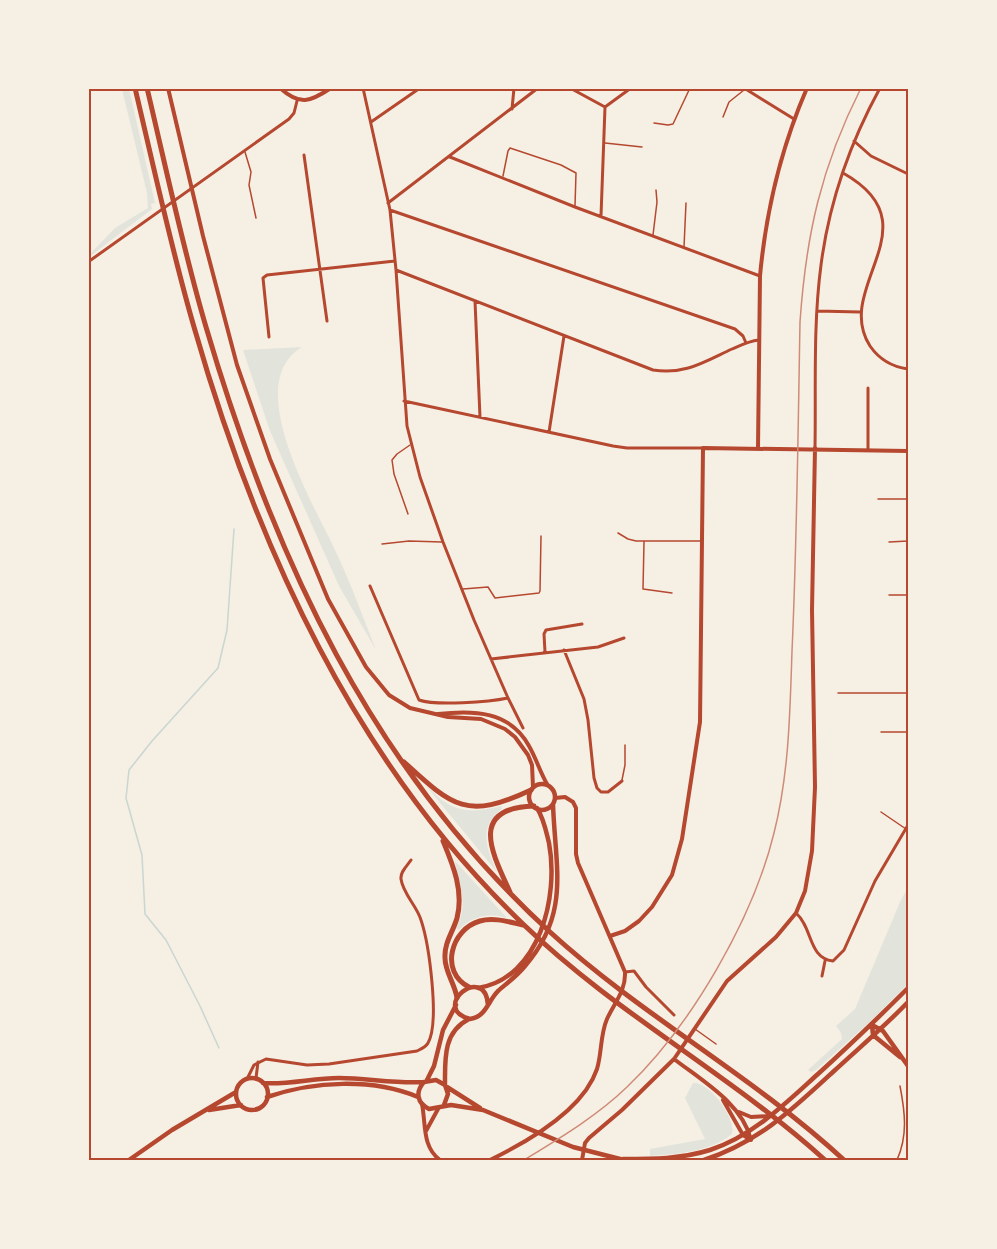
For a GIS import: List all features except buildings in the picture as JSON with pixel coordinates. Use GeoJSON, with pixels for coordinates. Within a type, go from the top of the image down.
{"type":"FeatureCollection","features":[{"type":"Feature","properties":{"kind":"highway"},"geometry":{"type":"LineString","coordinates":[[135,88],[194,327],[224,422],[265,533],[306,623],[355,711],[394,773],[440,834],[524,925],[588,980],[760,1106],[825,1161]]}},
{"type":"Feature","properties":{"kind":"highway"},"geometry":{"type":"LineString","coordinates":[[147,88],[206,325],[231,408],[257,479],[317,619],[364,704],[396,754],[442,817],[529,912],[589,965],[769,1097],[844,1161]]}},
{"type":"Feature","properties":{"kind":"highway"},"geometry":{"type":"LineString","coordinates":[[396,754],[440,794],[460,805],[490,806],[532,788]]}},
{"type":"Feature","properties":{"kind":"highway"},"geometry":{"type":"LineString","coordinates":[[512,896],[492,852],[491,829],[496,819],[505,811],[518,807],[535,807]]}},
{"type":"Feature","properties":{"kind":"highway"},"geometry":{"type":"LineString","coordinates":[[440,834],[459,893],[457,918],[448,939],[445,955],[447,969],[457,998]]}},
{"type":"Feature","properties":{"kind":"highway"},"geometry":{"type":"LineString","coordinates":[[469,987],[456,976],[452,965],[453,949],[461,933],[470,925],[484,920],[499,920],[524,925]]}},
{"type":"Feature","properties":{"kind":"main road"},"geometry":{"type":"LineString","coordinates":[[538,784],[547,784],[554,790],[555,798],[553,804],[558,880],[552,922],[544,940],[530,961],[497,993],[482,1015],[458,1025],[448,1041],[444,1067],[448,1098],[438,1109],[429,1109],[418,1097],[419,1089],[434,1066],[443,1030],[461,991],[469,987],[478,988],[497,982],[513,970],[534,944],[545,920],[552,890],[551,860],[545,826],[529,798],[532,788],[538,784]]}},
{"type":"Feature","properties":{"kind":"main road"},"geometry":{"type":"LineString","coordinates":[[535,807],[546,809],[553,804]]}},
{"type":"Feature","properties":{"kind":"main road"},"geometry":{"type":"LineString","coordinates":[[478,988],[486,995],[488,1005]]}},
{"type":"Feature","properties":{"kind":"main road"},"geometry":{"type":"LineString","coordinates":[[263,1083],[279,1084],[334,1078],[409,1083],[436,1080],[483,1110],[573,1147],[625,1160],[679,1157],[710,1150],[743,1135],[772,1115],[872,1025],[909,988]]}},
{"type":"Feature","properties":{"kind":"main road"},"geometry":{"type":"LineString","coordinates":[[704,1161],[751,1140],[792,1111],[909,1002]]}},
{"type":"Feature","properties":{"kind":"main road"},"geometry":{"type":"LineString","coordinates":[[456,1005],[461,1015],[470,1019]]}},
{"type":"Feature","properties":{"kind":"main road"},"geometry":{"type":"LineString","coordinates":[[872,1025],[880,1029],[909,1066]]}},
{"type":"Feature","properties":{"kind":"main road"},"geometry":{"type":"LineString","coordinates":[[872,1025],[873,1035],[902,1058]]}},
{"type":"Feature","properties":{"kind":"main road"},"geometry":{"type":"LineString","coordinates":[[129,1161],[165,1135],[236,1092],[240,1084],[247,1079],[256,1078],[263,1083],[267,1097],[262,1106],[247,1109],[241,1105],[236,1092]]}},
{"type":"Feature","properties":{"kind":"main road"},"geometry":{"type":"LineString","coordinates":[[267,1097],[305,1087],[344,1085],[395,1088],[418,1097]]}},
{"type":"Feature","properties":{"kind":"main road"},"geometry":{"type":"LineString","coordinates":[[207,1111],[241,1105]]}},
{"type":"Feature","properties":{"kind":"main road"},"geometry":{"type":"LineString","coordinates":[[444,1105],[483,1110]]}},
{"type":"Feature","properties":{"kind":"street"},"geometry":{"type":"LineString","coordinates":[[168,88],[203,236],[237,365],[270,459],[328,599],[371,675],[389,695],[405,706],[448,717],[481,719],[505,729],[515,737],[528,755],[532,765],[532,788]]}},
{"type":"Feature","properties":{"kind":"street"},"geometry":{"type":"LineString","coordinates":[[280,88],[297,100],[312,100],[331,88]]}},
{"type":"Feature","properties":{"kind":"street"},"geometry":{"type":"LineString","coordinates":[[363,88],[390,210],[406,426],[420,477],[443,542],[491,659],[523,728]]}},
{"type":"Feature","properties":{"kind":"street"},"geometry":{"type":"LineString","coordinates":[[371,122],[420,88]]}},
{"type":"Feature","properties":{"kind":"street"},"geometry":{"type":"LineString","coordinates":[[512,110],[514,88]]}},
{"type":"Feature","properties":{"kind":"street"},"geometry":{"type":"LineString","coordinates":[[388,203],[538,88]]}},
{"type":"Feature","properties":{"kind":"street"},"geometry":{"type":"LineString","coordinates":[[570,88],[605,107]]}},
{"type":"Feature","properties":{"kind":"street"},"geometry":{"type":"LineString","coordinates":[[605,107],[631,88]]}},
{"type":"Feature","properties":{"kind":"street"},"geometry":{"type":"LineString","coordinates":[[758,448],[760,276],[769,210],[778,171],[794,118],[807,88]]}},
{"type":"Feature","properties":{"kind":"street"},"geometry":{"type":"LineString","coordinates":[[582,1161],[585,1143],[589,1137],[622,1110],[674,1059],[726,981],[776,937],[796,914],[805,891],[812,851],[815,787],[812,610],[817,311],[821,266],[826,234],[843,174],[854,141],[880,88]]}},
{"type":"Feature","properties":{"kind":"street"},"geometry":{"type":"LineString","coordinates":[[745,89],[794,118]]}},
{"type":"Feature","properties":{"kind":"street"},"geometry":{"type":"LineString","coordinates":[[88,262],[289,119],[294,113],[297,100]]}},
{"type":"Feature","properties":{"kind":"street"},"geometry":{"type":"LineString","coordinates":[[601,216],[605,107]]}},
{"type":"Feature","properties":{"kind":"street"},"geometry":{"type":"LineString","coordinates":[[854,141],[871,156],[909,174]]}},
{"type":"Feature","properties":{"kind":"street"},"geometry":{"type":"LineString","coordinates":[[304,154],[327,321]]}},
{"type":"Feature","properties":{"kind":"street"},"geometry":{"type":"LineString","coordinates":[[450,157],[575,207],[760,276]]}},
{"type":"Feature","properties":{"kind":"street"},"geometry":{"type":"LineString","coordinates":[[843,174],[866,188],[877,204],[882,224],[881,249],[864,293],[860,312],[865,335],[874,351],[895,366],[909,369]]}},
{"type":"Feature","properties":{"kind":"street"},"geometry":{"type":"LineString","coordinates":[[390,210],[735,329],[743,336],[746,343]]}},
{"type":"Feature","properties":{"kind":"street"},"geometry":{"type":"LineString","coordinates":[[269,337],[263,278],[267,275],[395,261]]}},
{"type":"Feature","properties":{"kind":"street"},"geometry":{"type":"LineString","coordinates":[[396,270],[653,370],[667,372],[690,369],[746,343],[759,340]]}},
{"type":"Feature","properties":{"kind":"street"},"geometry":{"type":"LineString","coordinates":[[475,301],[480,417]]}},
{"type":"Feature","properties":{"kind":"street"},"geometry":{"type":"LineString","coordinates":[[817,311],[860,312]]}},
{"type":"Feature","properties":{"kind":"street"},"geometry":{"type":"LineString","coordinates":[[549,432],[564,335]]}},
{"type":"Feature","properties":{"kind":"street"},"geometry":{"type":"LineString","coordinates":[[868,388],[868,450]]}},
{"type":"Feature","properties":{"kind":"street"},"geometry":{"type":"LineString","coordinates":[[404,401],[627,448],[815,448],[909,451]]}},
{"type":"Feature","properties":{"kind":"street"},"geometry":{"type":"LineString","coordinates":[[610,936],[625,931],[639,921],[665,888],[677,862],[692,785],[700,722],[703,448]]}},
{"type":"Feature","properties":{"kind":"street"},"geometry":{"type":"LineString","coordinates":[[370,586],[419,700],[426,703],[496,701],[508,698]]}},
{"type":"Feature","properties":{"kind":"street"},"geometry":{"type":"LineString","coordinates":[[545,652],[544,634],[546,630],[582,624]]}},
{"type":"Feature","properties":{"kind":"street"},"geometry":{"type":"LineString","coordinates":[[491,659],[598,647],[624,638]]}},
{"type":"Feature","properties":{"kind":"street"},"geometry":{"type":"LineString","coordinates":[[564,650],[584,699],[597,788],[602,792],[608,792],[622,781]]}},
{"type":"Feature","properties":{"kind":"street"},"geometry":{"type":"LineString","coordinates":[[435,714],[482,713],[496,716],[508,723],[527,742],[547,784]]}},
{"type":"Feature","properties":{"kind":"street"},"geometry":{"type":"LineString","coordinates":[[490,1161],[546,1130],[582,1094],[597,1070],[608,1018],[625,984],[625,972],[578,863],[576,808],[573,802],[565,797],[555,798]]}},
{"type":"Feature","properties":{"kind":"street"},"geometry":{"type":"LineString","coordinates":[[796,914],[806,925],[817,955],[825,960],[833,961],[844,950],[875,881],[908,827]]}},
{"type":"Feature","properties":{"kind":"street"},"geometry":{"type":"LineString","coordinates":[[247,1079],[251,1068],[258,1062],[272,1059],[294,1064],[329,1064],[417,1051],[428,1043],[433,1022],[434,1003],[424,932],[417,909],[401,879],[401,873],[411,860]]}},
{"type":"Feature","properties":{"kind":"street"},"geometry":{"type":"LineString","coordinates":[[822,976],[825,960]]}},
{"type":"Feature","properties":{"kind":"street"},"geometry":{"type":"LineString","coordinates":[[625,972],[634,971],[646,987],[674,1015]]}},
{"type":"Feature","properties":{"kind":"street"},"geometry":{"type":"LineString","coordinates":[[674,1059],[711,1087],[738,1112],[749,1131],[751,1140]]}},
{"type":"Feature","properties":{"kind":"street"},"geometry":{"type":"LineString","coordinates":[[256,1078],[258,1062]]}},
{"type":"Feature","properties":{"kind":"street"},"geometry":{"type":"LineString","coordinates":[[721,1097],[743,1135],[751,1140]]}},
{"type":"Feature","properties":{"kind":"street"},"geometry":{"type":"LineString","coordinates":[[422,1104],[429,1149],[440,1161]]}},
{"type":"Feature","properties":{"kind":"street"},"geometry":{"type":"LineString","coordinates":[[426,1132],[433,1114],[438,1109]]}},
{"type":"Feature","properties":{"kind":"street"},"geometry":{"type":"LineString","coordinates":[[738,1112],[751,1117],[772,1115]]}},
{"type":"Feature","properties":{"kind":"lane"},"geometry":{"type":"LineString","coordinates":[[654,123],[673,124],[690,88]]}},
{"type":"Feature","properties":{"kind":"lane"},"geometry":{"type":"LineString","coordinates":[[723,117],[729,102],[745,89]]}},
{"type":"Feature","properties":{"kind":"lane"},"geometry":{"type":"LineString","coordinates":[[604,143],[642,147]]}},
{"type":"Feature","properties":{"kind":"lane"},"geometry":{"type":"LineString","coordinates":[[503,178],[510,148],[561,165],[576,173],[575,207]]}},
{"type":"Feature","properties":{"kind":"lane"},"geometry":{"type":"LineString","coordinates":[[245,151],[251,172],[249,185],[256,218]]}},
{"type":"Feature","properties":{"kind":"lane"},"geometry":{"type":"LineString","coordinates":[[653,236],[656,190]]}},
{"type":"Feature","properties":{"kind":"lane"},"geometry":{"type":"LineString","coordinates":[[684,248],[686,203]]}},
{"type":"Feature","properties":{"kind":"lane"},"geometry":{"type":"LineString","coordinates":[[408,514],[394,474],[392,460],[411,444]]}},
{"type":"Feature","properties":{"kind":"lane"},"geometry":{"type":"LineString","coordinates":[[878,499],[909,499]]}},
{"type":"Feature","properties":{"kind":"lane"},"geometry":{"type":"LineString","coordinates":[[618,533],[628,539],[644,541],[702,541]]}},
{"type":"Feature","properties":{"kind":"lane"},"geometry":{"type":"LineString","coordinates":[[462,589],[488,587],[495,598],[539,593],[541,536]]}},
{"type":"Feature","properties":{"kind":"lane"},"geometry":{"type":"LineString","coordinates":[[382,544],[409,541],[443,542]]}},
{"type":"Feature","properties":{"kind":"lane"},"geometry":{"type":"LineString","coordinates":[[644,541],[643,589],[672,593]]}},
{"type":"Feature","properties":{"kind":"lane"},"geometry":{"type":"LineString","coordinates":[[889,542],[909,541]]}},
{"type":"Feature","properties":{"kind":"lane"},"geometry":{"type":"LineString","coordinates":[[889,595],[909,595]]}},
{"type":"Feature","properties":{"kind":"lane"},"geometry":{"type":"LineString","coordinates":[[813,692],[820,692]]}},
{"type":"Feature","properties":{"kind":"lane"},"geometry":{"type":"LineString","coordinates":[[838,693],[909,693]]}},
{"type":"Feature","properties":{"kind":"lane"},"geometry":{"type":"LineString","coordinates":[[881,732],[909,732]]}},
{"type":"Feature","properties":{"kind":"lane"},"geometry":{"type":"LineString","coordinates":[[622,781],[625,746]]}},
{"type":"Feature","properties":{"kind":"lane"},"geometry":{"type":"LineString","coordinates":[[881,812],[908,827]]}},
{"type":"Feature","properties":{"kind":"lane"},"geometry":{"type":"LineString","coordinates":[[695,1029],[716,1044]]}},
{"type":"Feature","properties":{"kind":"lane"},"geometry":{"type":"LineString","coordinates":[[897,1161],[903,1146],[905,1115],[900,1086]]}},
{"type":"Feature","properties":{"kind":"shaded area"},"geometry":{"type":"Polygon","coordinates":[[[122,89],[129,89],[155,203],[151,204],[152,209],[89,257],[115,228],[148,208],[147,193],[122,89]]]}},
{"type":"Feature","properties":{"kind":"shaded area"},"geometry":{"type":"Polygon","coordinates":[[[302,347],[285,365],[278,388],[280,416],[300,477],[341,564],[376,650],[339,586],[270,431],[243,350],[302,347]]]}},
{"type":"Feature","properties":{"kind":"shaded area"},"geometry":{"type":"Polygon","coordinates":[[[427,787],[442,800],[465,810],[501,806],[502,809],[490,823],[486,838],[497,872],[427,787]]]}},
{"type":"Feature","properties":{"kind":"shaded area"},"geometry":{"type":"Polygon","coordinates":[[[455,861],[506,918],[480,917],[459,930],[456,928],[463,902],[455,861]]]}},
{"type":"Feature","properties":{"kind":"shaded area"},"geometry":{"type":"Polygon","coordinates":[[[908,887],[908,984],[873,1019],[811,1072],[808,1070],[842,1039],[836,1026],[855,1009],[908,887]]]}},
{"type":"Feature","properties":{"kind":"shaded area"},"geometry":{"type":"Polygon","coordinates":[[[693,1083],[700,1084],[714,1094],[730,1119],[732,1134],[704,1148],[650,1156],[650,1149],[705,1139],[685,1098],[693,1083]]]}},
{"type":"Feature","properties":{"kind":"waterway"},"geometry":{"type":"LineString","coordinates":[[219,1048],[166,940],[145,914],[142,855],[126,798],[129,770],[218,668],[227,630],[234,529]]}},
{"type":"Feature","properties":{"kind":"railway"},"geometry":{"type":"LineString","coordinates":[[524,1160],[603,1108],[651,1062],[674,1034],[717,969],[751,900],[764,866],[779,811],[788,743],[795,569],[800,322],[806,260],[826,174],[835,146],[861,88]]}}]}
